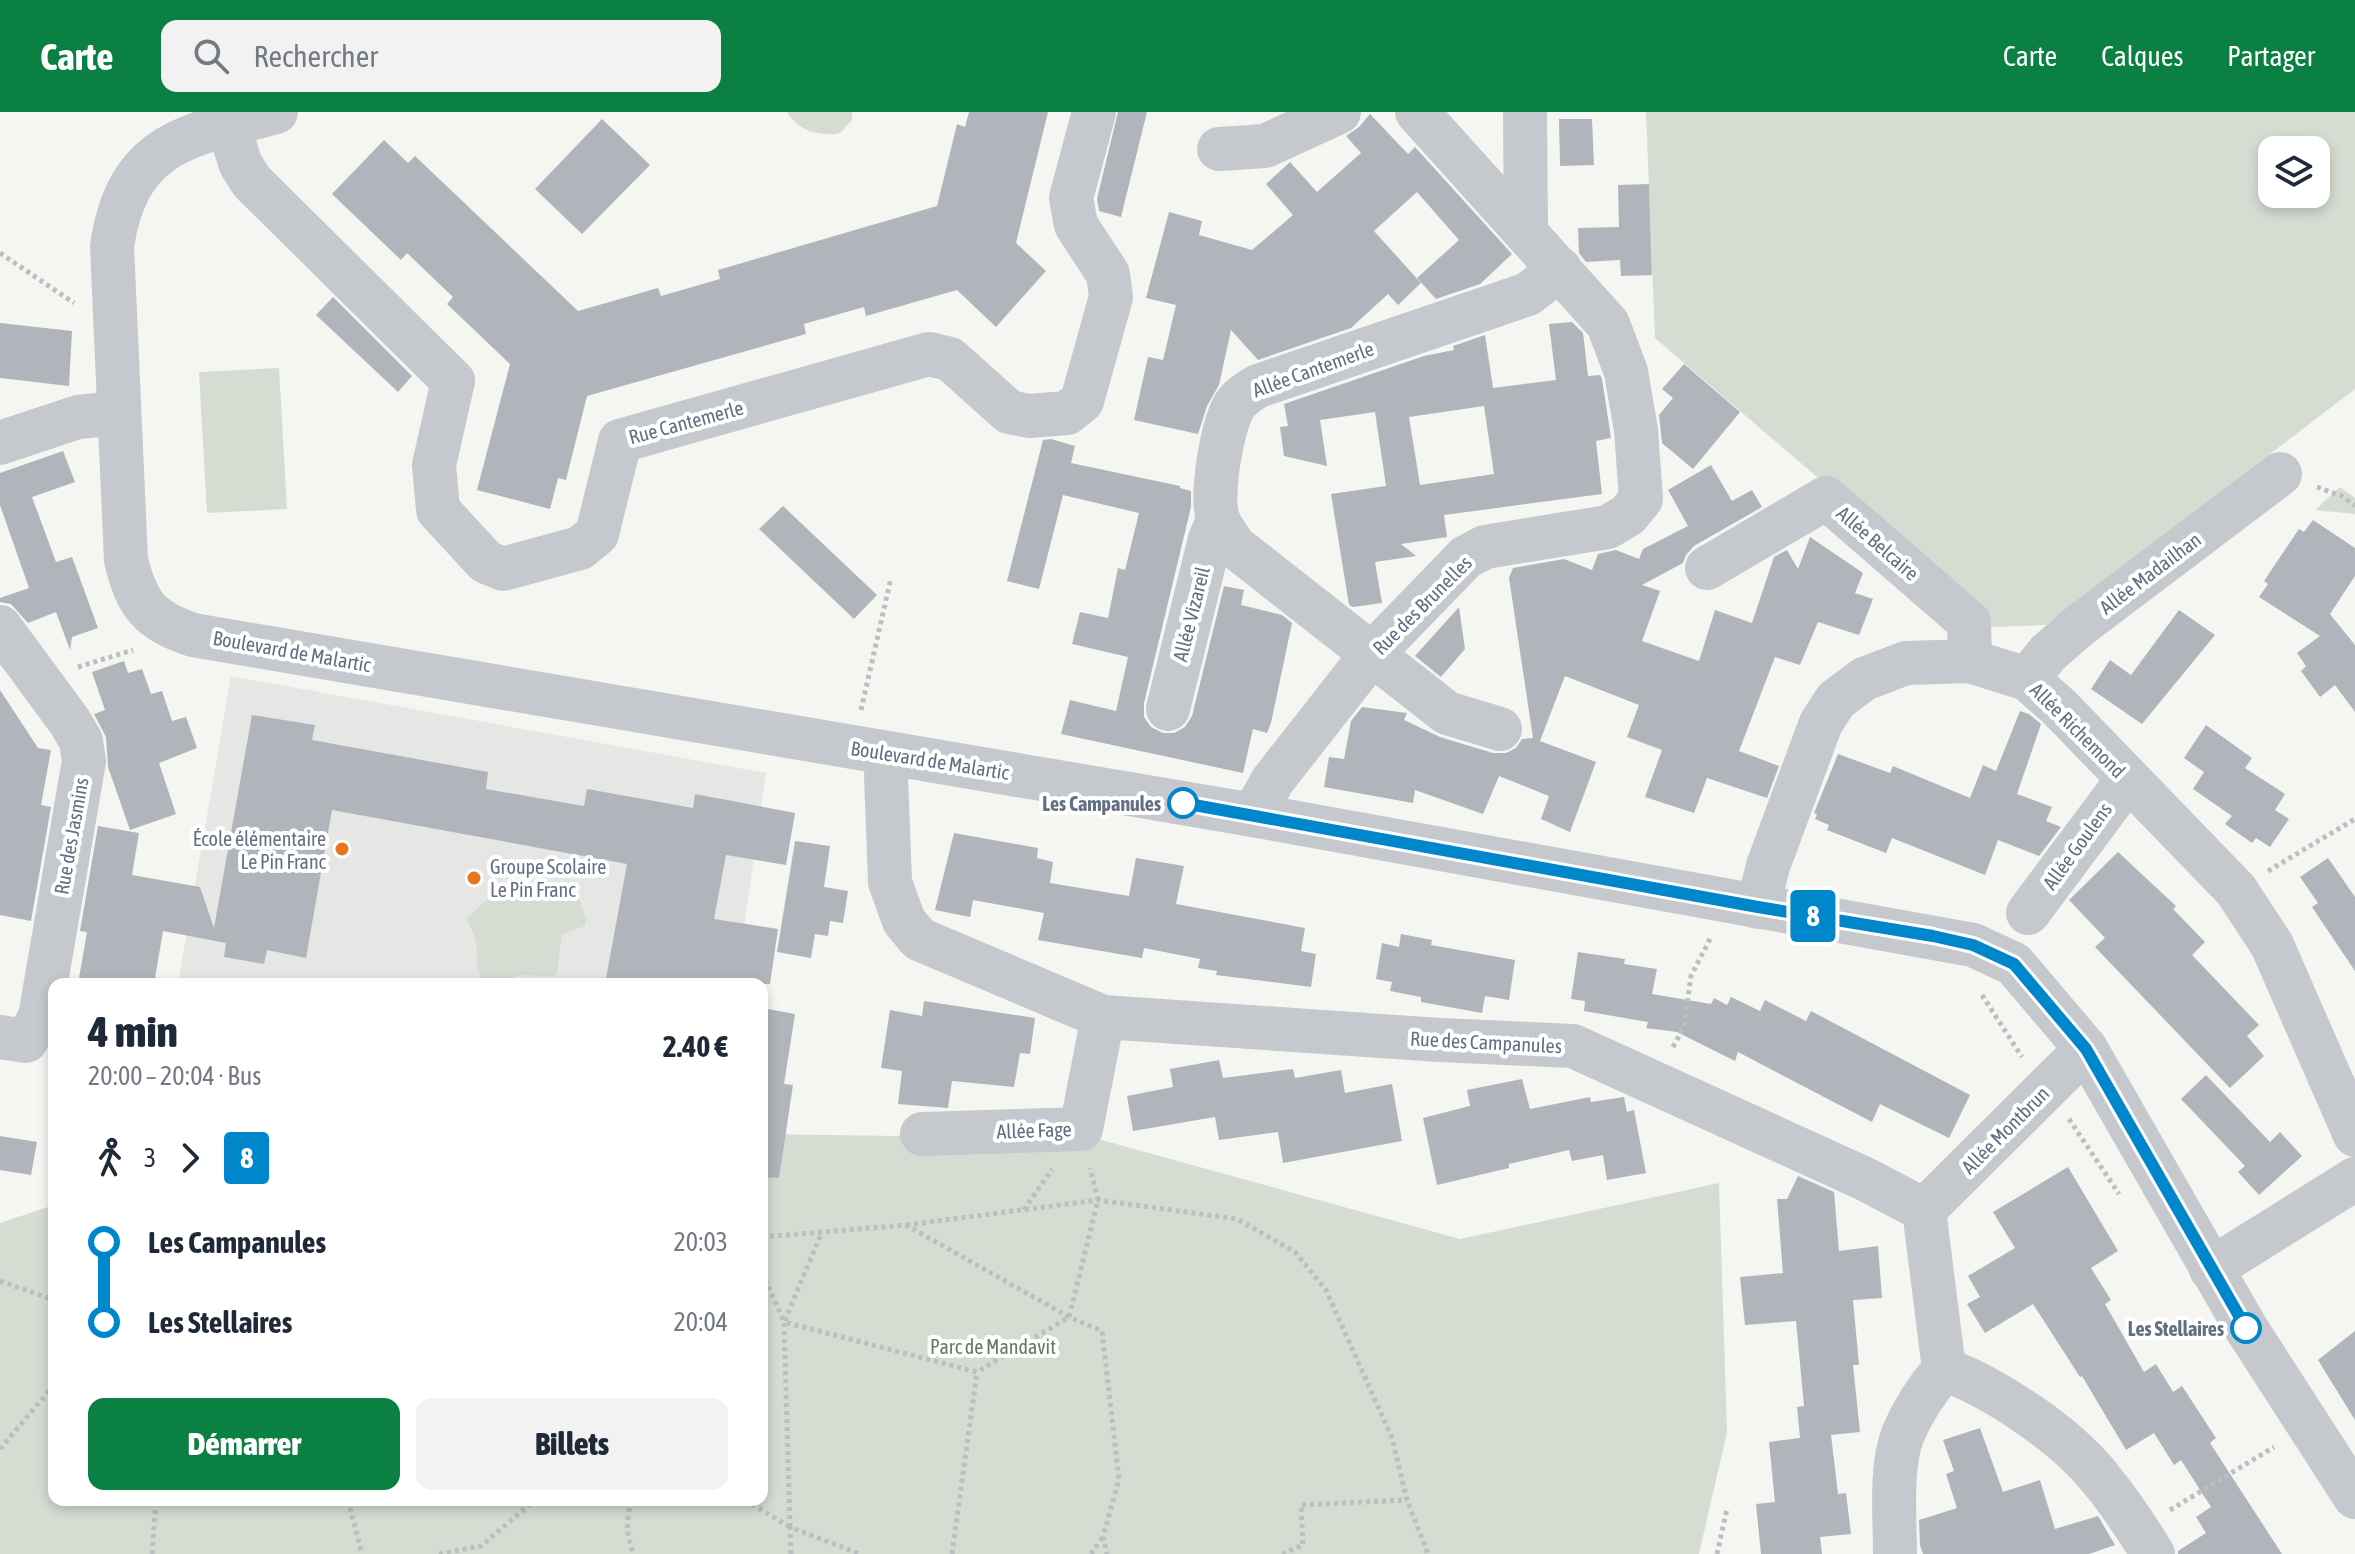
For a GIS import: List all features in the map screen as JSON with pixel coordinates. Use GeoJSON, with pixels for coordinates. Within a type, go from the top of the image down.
{"type":"FeatureCollection","features":[{"type":"Feature","properties":{"kind":"street","name":"Boulevard de Malartic"},"geometry":{"type":"LineString","coordinates":[[276,112],[201,132],[165,149],[145,166],[128,189],[117,216],[112,246],[126,560],[133,588],[144,606],[165,625],[193,635],[1253,815],[1973,945],[2014,964],[2086,1049],[2211,1269],[2355,1497]]}},
{"type":"Feature","properties":{"kind":"street","name":"Rue Cantemerle"},"geometry":{"type":"LineString","coordinates":[[228,125],[241,165],[252,182],[453,381],[434,465],[438,510],[486,562],[503,569],[580,548],[597,534],[620,441],[929,354],[950,359],[1009,412],[1029,416],[1067,413],[1082,401],[1111,297],[1108,274],[1076,225],[1071,198],[1094,112]]}},
{"type":"Feature","properties":{"kind":"street"},"geometry":{"type":"LineString","coordinates":[[1219,149],[1265,146],[1339,112]]}},
{"type":"Feature","properties":{"kind":"street","name":"Rue des Brunelles"},"geometry":{"type":"LineString","coordinates":[[1253,815],[1273,780],[1371,655],[1466,557],[1485,547],[1608,527],[1628,515],[1641,499],[1636,430],[1626,372],[1608,324],[1417,112]]}},
{"type":"Feature","properties":{"kind":"street"},"geometry":{"type":"LineString","coordinates":[[1525,112],[1526,231]]}},
{"type":"Feature","properties":{"kind":"street","name":"Allée Cantemerle"},"geometry":{"type":"LineString","coordinates":[[1218,520],[1216,473],[1231,411],[1240,397],[1258,386],[1528,294],[1560,269]]}},
{"type":"Feature","properties":{"kind":"street"},"geometry":{"type":"LineString","coordinates":[[0,443],[78,417],[118,413]]}},
{"type":"Feature","properties":{"kind":"street","name":"Allée Madailhan"},"geometry":{"type":"LineString","coordinates":[[2027,679],[2048,653],[2079,626],[2280,474]]}},
{"type":"Feature","properties":{"kind":"street","name":"Allée Belcaire"},"geometry":{"type":"LineString","coordinates":[[1707,568],[1826,498],[1969,622],[1970,661]]}},
{"type":"Feature","properties":{"kind":"street"},"geometry":{"type":"LineString","coordinates":[[1218,520],[1234,546],[1447,713],[1500,729]]}},
{"type":"Feature","properties":{"kind":"street","name":"Allée Vizareil"},"geometry":{"type":"LineString","coordinates":[[1168,709],[1210,539],[1218,520]]}},
{"type":"Feature","properties":{"kind":"street","name":"Rue des Jasmins"},"geometry":{"type":"LineString","coordinates":[[0,627],[70,722],[81,741],[84,761],[40,1017],[26,1041],[0,1037]]}},
{"type":"Feature","properties":{"kind":"street","name":"Allée Richemond"},"geometry":{"type":"LineString","coordinates":[[1758,907],[1768,866],[1821,723],[1836,700],[1864,679],[1906,663],[1970,661],[2027,679],[2059,707],[2236,890],[2272,945],[2355,1135]]}},
{"type":"Feature","properties":{"kind":"street","name":"Rue des Campanules"},"geometry":{"type":"LineString","coordinates":[[873,751],[886,776],[890,882],[904,921],[919,939],[1103,1017],[1573,1046],[1865,1179],[1924,1210]]}},
{"type":"Feature","properties":{"kind":"street","name":"Allée Goulens"},"geometry":{"type":"LineString","coordinates":[[2028,913],[2128,779]]}},
{"type":"Feature","properties":{"kind":"street","name":"Allée Fage"},"geometry":{"type":"LineString","coordinates":[[922,1134],[1081,1129],[1103,1017]]}},
{"type":"Feature","properties":{"kind":"street","name":"Allée Montbrun"},"geometry":{"type":"LineString","coordinates":[[1924,1210],[2086,1049]]}},
{"type":"Feature","properties":{"kind":"street"},"geometry":{"type":"LineString","coordinates":[[2211,1269],[2355,1179]]}},
{"type":"Feature","properties":{"kind":"street"},"geometry":{"type":"LineString","coordinates":[[1895,1554],[1896,1475],[1902,1435],[1927,1389],[1944,1369],[1924,1210]]}},
{"type":"Feature","properties":{"kind":"street"},"geometry":{"type":"LineString","coordinates":[[1944,1369],[1977,1381],[2052,1432],[2099,1475],[2146,1541]]}},
{"type":"Feature","properties":{"kind":"path"},"geometry":{"type":"LineString","coordinates":[[0,253],[78,305]]}},
{"type":"Feature","properties":{"kind":"path"},"geometry":{"type":"LineString","coordinates":[[873,751],[891,578]]}},
{"type":"Feature","properties":{"kind":"path"},"geometry":{"type":"LineString","coordinates":[[2236,890],[2355,819]]}},
{"type":"Feature","properties":{"kind":"path"},"geometry":{"type":"LineString","coordinates":[[1653,1083],[1684,1027],[1691,976],[1712,936],[1696,933]]}},
{"type":"Feature","properties":{"kind":"path"},"geometry":{"type":"LineString","coordinates":[[1980,992],[2128,1207]]}},
{"type":"Feature","properties":{"kind":"path"},"geometry":{"type":"LineString","coordinates":[[784,1322],[977,1372],[1069,1317],[1098,1200],[1081,1129]]}},
{"type":"Feature","properties":{"kind":"path"},"geometry":{"type":"LineString","coordinates":[[768,1236],[906,1225],[1098,1200],[1237,1219],[1295,1252],[1326,1290],[1392,1438],[1407,1500],[1428,1554]]}},
{"type":"Feature","properties":{"kind":"path"},"geometry":{"type":"LineString","coordinates":[[906,1225],[1069,1317],[1102,1331],[1119,1479],[1103,1537],[1091,1554]]}},
{"type":"Feature","properties":{"kind":"path"},"geometry":{"type":"LineString","coordinates":[[784,1322],[822,1232]]}},
{"type":"Feature","properties":{"kind":"path"},"geometry":{"type":"LineString","coordinates":[[0,1281],[48,1298]]}},
{"type":"Feature","properties":{"kind":"path"},"geometry":{"type":"LineString","coordinates":[[768,1286],[784,1322],[791,1554]]}},
{"type":"Feature","properties":{"kind":"path"},"geometry":{"type":"LineString","coordinates":[[952,1554],[977,1372]]}},
{"type":"Feature","properties":{"kind":"path"},"geometry":{"type":"LineString","coordinates":[[0,1449],[48,1392]]}},
{"type":"Feature","properties":{"kind":"path"},"geometry":{"type":"LineString","coordinates":[[2146,1541],[2279,1444],[2302,1413]]}},
{"type":"Feature","properties":{"kind":"path"},"geometry":{"type":"LineString","coordinates":[[1282,1554],[1303,1545],[1301,1505],[1407,1500]]}},
{"type":"Feature","properties":{"kind":"path"},"geometry":{"type":"LineString","coordinates":[[152,1554],[156,1506]]}},
{"type":"Feature","properties":{"kind":"path"},"geometry":{"type":"LineString","coordinates":[[350,1506],[362,1554]]}},
{"type":"Feature","properties":{"kind":"path"},"geometry":{"type":"LineString","coordinates":[[439,1554],[481,1546],[528,1506]]}},
{"type":"Feature","properties":{"kind":"path"},"geometry":{"type":"LineString","coordinates":[[629,1506],[627,1530],[633,1554]]}},
{"type":"Feature","properties":{"kind":"path"},"geometry":{"type":"LineString","coordinates":[[755,1506],[790,1527],[860,1554]]}},
{"type":"Feature","properties":{"kind":"path"},"geometry":{"type":"LineString","coordinates":[[1717,1554],[1727,1509]]}},
{"type":"Feature","properties":{"kind":"path"},"geometry":{"type":"LineString","coordinates":[[1103,1537],[1107,1554]]}},
{"type":"Feature","properties":{"kind":"shaded area","name":"Groupe Scolaire Le Pin Franc"},"geometry":{"type":"Polygon","coordinates":[[[231,676],[766,773],[737,978],[179,978],[231,676]]]}},
{"type":"Feature","properties":{"kind":"green space"},"geometry":{"type":"Polygon","coordinates":[[[787,112],[852,112],[852,120],[840,133],[824,134],[803,128],[787,112]]]}},
{"type":"Feature","properties":{"kind":"green space"},"geometry":{"type":"Polygon","coordinates":[[[1646,112],[2355,112],[2355,389],[2046,625],[1992,627],[1655,338],[1646,112]]]}},
{"type":"Feature","properties":{"kind":"green space"},"geometry":{"type":"Polygon","coordinates":[[[279,368],[287,509],[207,513],[199,372],[279,368]]]}},
{"type":"Feature","properties":{"kind":"green space"},"geometry":{"type":"Polygon","coordinates":[[[2340,487],[2355,498],[2355,514],[2315,510],[2340,487]]]}},
{"type":"Feature","properties":{"kind":"green space"},"geometry":{"type":"Polygon","coordinates":[[[513,884],[578,895],[585,926],[562,934],[557,973],[553,976],[482,978],[478,969],[476,942],[467,918],[499,889],[513,884]]]}},
{"type":"Feature","properties":{"kind":"green space","name":"Parc de Mandavit"},"geometry":{"type":"Polygon","coordinates":[[[768,1134],[1098,1139],[1460,1239],[1719,1183],[1727,1432],[1699,1554],[0,1554],[0,1223],[48,1207],[48,1506],[768,1506],[768,1134]]]}},
{"type":"Feature","properties":{"kind":"building"},"geometry":{"type":"Polygon","coordinates":[[[969,112],[1048,112],[1016,243],[1046,271],[996,327],[957,290],[866,316],[864,307],[804,324],[806,334],[587,396],[566,480],[558,478],[550,509],[477,490],[510,364],[447,304],[453,297],[407,253],[401,260],[332,194],[384,140],[408,163],[415,156],[578,311],[658,288],[661,296],[720,279],[718,270],[937,206],[957,124],[965,127],[969,112]]]}},
{"type":"Feature","properties":{"kind":"building"},"geometry":{"type":"Polygon","coordinates":[[[1118,112],[1147,112],[1121,217],[1099,211],[1097,199],[1118,112]]]}},
{"type":"Feature","properties":{"kind":"building"},"geometry":{"type":"Polygon","coordinates":[[[1370,114],[1408,154],[1415,147],[1512,254],[1480,284],[1436,299],[1417,278],[1459,240],[1417,192],[1374,231],[1421,283],[1398,305],[1388,294],[1351,328],[1258,360],[1231,330],[1219,385],[1207,406],[1198,434],[1134,420],[1148,357],[1163,360],[1176,305],[1146,298],[1169,212],[1202,221],[1199,235],[1252,250],[1293,215],[1266,184],[1290,162],[1317,192],[1361,153],[1346,136],[1370,114]]]}},
{"type":"Feature","properties":{"kind":"building"},"geometry":{"type":"Polygon","coordinates":[[[602,119],[650,165],[582,234],[535,189],[602,119]]]}},
{"type":"Feature","properties":{"kind":"building"},"geometry":{"type":"Polygon","coordinates":[[[1559,119],[1592,119],[1594,165],[1560,166],[1559,119]]]}},
{"type":"Feature","properties":{"kind":"building"},"geometry":{"type":"Polygon","coordinates":[[[1649,184],[1652,275],[1621,276],[1620,260],[1586,262],[1579,253],[1578,228],[1619,227],[1618,185],[1649,184]]]}},
{"type":"Feature","properties":{"kind":"building"},"geometry":{"type":"Polygon","coordinates":[[[333,297],[412,376],[398,392],[316,315],[333,297]]]}},
{"type":"Feature","properties":{"kind":"building"},"geometry":{"type":"Polygon","coordinates":[[[1572,322],[1583,333],[1588,376],[1600,375],[1602,379],[1611,438],[1596,441],[1602,494],[1444,515],[1447,537],[1401,544],[1416,556],[1375,562],[1382,603],[1349,605],[1331,494],[1386,486],[1375,412],[1320,420],[1327,466],[1284,456],[1280,427],[1288,426],[1284,404],[1424,356],[1454,350],[1453,346],[1485,335],[1493,388],[1556,380],[1549,324],[1572,322]],[[1484,406],[1409,417],[1420,485],[1494,474],[1484,406]]]}},
{"type":"Feature","properties":{"kind":"building"},"geometry":{"type":"Polygon","coordinates":[[[0,323],[72,331],[69,386],[0,378],[0,323]]]}},
{"type":"Feature","properties":{"kind":"building"},"geometry":{"type":"Polygon","coordinates":[[[1684,364],[1740,412],[1693,469],[1662,443],[1659,415],[1673,398],[1662,389],[1684,364]]]}},
{"type":"Feature","properties":{"kind":"building"},"geometry":{"type":"Polygon","coordinates":[[[1051,439],[1075,446],[1071,463],[1191,491],[1191,507],[1144,703],[1144,717],[1151,727],[1163,733],[1174,733],[1185,727],[1192,716],[1224,586],[1244,590],[1241,605],[1282,615],[1292,623],[1271,723],[1267,733],[1253,729],[1243,773],[1061,734],[1070,700],[1116,711],[1128,657],[1072,644],[1080,612],[1108,618],[1118,568],[1125,570],[1139,513],[1063,495],[1039,589],[1007,581],[1043,440],[1051,439]]]}},
{"type":"Feature","properties":{"kind":"building"},"geometry":{"type":"Polygon","coordinates":[[[63,451],[75,482],[32,497],[56,562],[72,557],[98,628],[72,637],[70,650],[56,612],[28,623],[11,604],[0,602],[0,598],[29,588],[0,505],[0,473],[63,451]]]}},
{"type":"Feature","properties":{"kind":"building"},"geometry":{"type":"Polygon","coordinates":[[[1711,465],[1732,501],[1752,490],[1762,507],[1694,546],[1683,563],[1642,585],[1660,591],[1642,641],[1699,661],[1715,610],[1752,623],[1774,557],[1787,550],[1798,569],[1810,537],[1863,573],[1855,593],[1873,599],[1859,635],[1818,622],[1800,665],[1775,657],[1739,751],[1779,766],[1767,798],[1707,778],[1694,813],[1645,797],[1662,750],[1627,737],[1639,705],[1565,676],[1540,741],[1596,762],[1570,832],[1541,819],[1549,796],[1499,776],[1483,814],[1415,790],[1413,803],[1324,787],[1329,757],[1344,759],[1351,721],[1362,707],[1407,713],[1404,720],[1440,737],[1493,753],[1506,753],[1516,748],[1522,739],[1533,738],[1509,578],[1513,568],[1564,559],[1592,570],[1598,554],[1616,550],[1639,559],[1643,549],[1688,526],[1668,490],[1711,465]]]}},
{"type":"Feature","properties":{"kind":"building"},"geometry":{"type":"Polygon","coordinates":[[[783,506],[877,595],[854,619],[759,529],[783,506]]]}},
{"type":"Feature","properties":{"kind":"building"},"geometry":{"type":"Polygon","coordinates":[[[2313,520],[2355,548],[2355,576],[2330,614],[2355,645],[2355,712],[2335,685],[2320,697],[2301,671],[2306,666],[2297,653],[2320,636],[2259,597],[2268,584],[2264,581],[2299,529],[2304,532],[2313,520]]]}},
{"type":"Feature","properties":{"kind":"building"},"geometry":{"type":"Polygon","coordinates":[[[1459,607],[1465,649],[1441,677],[1415,656],[1459,607]]]}},
{"type":"Feature","properties":{"kind":"building"},"geometry":{"type":"Polygon","coordinates":[[[2179,610],[2215,635],[2142,724],[2091,689],[2110,660],[2131,675],[2179,610]]]}},
{"type":"Feature","properties":{"kind":"building"},"geometry":{"type":"Polygon","coordinates":[[[124,661],[128,673],[142,669],[151,694],[162,691],[172,721],[186,717],[197,748],[159,763],[176,814],[130,830],[108,767],[106,737],[94,714],[105,710],[92,672],[124,661]]]}},
{"type":"Feature","properties":{"kind":"building"},"geometry":{"type":"Polygon","coordinates":[[[0,690],[38,748],[51,750],[41,805],[51,807],[31,921],[0,915],[0,690]]]}},
{"type":"Feature","properties":{"kind":"building"},"geometry":{"type":"Polygon","coordinates":[[[2020,711],[2041,724],[2017,794],[2052,807],[2046,821],[2061,827],[2039,856],[1998,840],[1985,875],[1892,838],[1886,853],[1827,830],[1829,825],[1815,819],[1817,814],[1814,813],[1838,754],[1890,773],[1893,766],[1970,798],[1983,765],[1996,771],[2020,711]]]}},
{"type":"Feature","properties":{"kind":"building"},"geometry":{"type":"Polygon","coordinates":[[[252,715],[315,725],[312,740],[488,772],[486,789],[584,806],[587,789],[693,808],[695,794],[795,813],[786,865],[726,855],[714,919],[778,929],[770,984],[768,978],[606,978],[627,864],[332,810],[306,958],[267,950],[264,964],[224,957],[226,943],[163,931],[155,978],[79,978],[87,932],[80,931],[98,826],[139,833],[132,875],[200,887],[214,928],[252,715]]]}},
{"type":"Feature","properties":{"kind":"building"},"geometry":{"type":"Polygon","coordinates":[[[2206,725],[2252,758],[2245,768],[2285,794],[2275,810],[2289,819],[2270,847],[2256,838],[2252,843],[2225,824],[2232,816],[2193,789],[2204,772],[2184,758],[2206,725]]]}},
{"type":"Feature","properties":{"kind":"building"},"geometry":{"type":"Polygon","coordinates":[[[954,833],[1038,848],[1037,858],[1053,862],[1050,883],[1129,896],[1136,858],[1184,866],[1176,904],[1305,928],[1301,951],[1316,954],[1311,987],[1216,975],[1217,971],[1198,968],[1200,959],[1144,948],[1142,958],[1038,940],[1044,913],[973,900],[970,917],[935,910],[954,833]]]}},
{"type":"Feature","properties":{"kind":"building"},"geometry":{"type":"Polygon","coordinates":[[[795,841],[830,846],[824,887],[848,891],[843,923],[830,921],[828,936],[815,934],[811,958],[777,952],[795,841]]]}},
{"type":"Feature","properties":{"kind":"building"},"geometry":{"type":"Polygon","coordinates":[[[2118,852],[2176,906],[2173,909],[2205,942],[2192,955],[2259,1025],[2247,1036],[2264,1056],[2230,1088],[2095,947],[2105,938],[2069,900],[2118,852]]]}},
{"type":"Feature","properties":{"kind":"building"},"geometry":{"type":"Polygon","coordinates":[[[2328,858],[2355,897],[2355,971],[2312,907],[2318,903],[2300,877],[2328,858]]]}},
{"type":"Feature","properties":{"kind":"building"},"geometry":{"type":"Polygon","coordinates":[[[1401,934],[1432,940],[1431,945],[1515,960],[1509,1000],[1485,996],[1482,1013],[1421,1002],[1421,997],[1390,991],[1392,982],[1376,979],[1382,943],[1399,947],[1401,934]]]}},
{"type":"Feature","properties":{"kind":"building"},"geometry":{"type":"Polygon","coordinates":[[[1578,952],[1625,959],[1624,964],[1657,969],[1652,994],[1711,1004],[1714,998],[1727,1005],[1731,997],[1760,1011],[1765,1000],[1806,1021],[1811,1011],[1970,1095],[1949,1138],[1880,1104],[1872,1122],[1738,1052],[1735,1061],[1677,1032],[1646,1028],[1648,1022],[1584,1011],[1585,1001],[1571,999],[1578,952]]]}},
{"type":"Feature","properties":{"kind":"building"},"geometry":{"type":"Polygon","coordinates":[[[924,1001],[1035,1018],[1030,1054],[1020,1053],[1014,1087],[952,1081],[948,1108],[898,1104],[902,1071],[881,1068],[890,1010],[922,1016],[924,1001]]]}},
{"type":"Feature","properties":{"kind":"building"},"geometry":{"type":"Polygon","coordinates":[[[768,1009],[795,1014],[784,1084],[793,1085],[779,1178],[768,1177],[768,1009]]]}},
{"type":"Feature","properties":{"kind":"building"},"geometry":{"type":"Polygon","coordinates":[[[1219,1060],[1223,1078],[1293,1069],[1295,1078],[1341,1070],[1345,1093],[1392,1084],[1402,1141],[1283,1163],[1278,1132],[1219,1140],[1215,1117],[1133,1131],[1127,1096],[1173,1087],[1170,1069],[1219,1060]]]}},
{"type":"Feature","properties":{"kind":"building"},"geometry":{"type":"Polygon","coordinates":[[[2206,1075],[2270,1142],[2280,1132],[2302,1156],[2259,1195],[2238,1172],[2245,1166],[2181,1099],[2206,1075]]]}},
{"type":"Feature","properties":{"kind":"building"},"geometry":{"type":"Polygon","coordinates":[[[1522,1079],[1530,1109],[1590,1097],[1591,1102],[1624,1097],[1627,1112],[1634,1110],[1646,1173],[1607,1180],[1603,1155],[1572,1161],[1569,1150],[1437,1185],[1423,1118],[1470,1106],[1467,1090],[1522,1079]]]}},
{"type":"Feature","properties":{"kind":"building"},"geometry":{"type":"Polygon","coordinates":[[[0,1136],[37,1142],[31,1175],[0,1170],[0,1136]]]}},
{"type":"Feature","properties":{"kind":"building"},"geometry":{"type":"Polygon","coordinates":[[[2068,1167],[2118,1251],[2091,1268],[2111,1300],[2105,1304],[2144,1372],[2156,1364],[2173,1392],[2182,1386],[2216,1438],[2210,1443],[2282,1554],[2178,1554],[2206,1533],[2196,1517],[2211,1507],[2181,1460],[2174,1465],[2154,1433],[2126,1450],[2082,1376],[2033,1304],[1985,1333],[1967,1304],[1980,1297],[1968,1276],[2015,1248],[1993,1212],[2068,1167]]]}},
{"type":"Feature","properties":{"kind":"building"},"geometry":{"type":"Polygon","coordinates":[[[1798,1176],[1834,1192],[1839,1251],[1878,1246],[1882,1298],[1853,1300],[1859,1365],[1853,1365],[1860,1432],[1831,1435],[1838,1494],[1846,1493],[1851,1534],[1820,1537],[1822,1554],[1761,1554],[1756,1504],[1775,1502],[1769,1442],[1800,1438],[1797,1407],[1804,1406],[1796,1321],[1745,1325],[1740,1277],[1783,1273],[1777,1199],[1787,1199],[1798,1176]]]}},
{"type":"Feature","properties":{"kind":"building"},"geometry":{"type":"Polygon","coordinates":[[[2355,1331],[2355,1420],[2318,1360],[2355,1331]]]}},
{"type":"Feature","properties":{"kind":"building"},"geometry":{"type":"Polygon","coordinates":[[[1980,1428],[2003,1492],[2040,1480],[2055,1529],[2098,1516],[2115,1545],[2089,1554],[1923,1554],[1919,1520],[1957,1508],[1946,1474],[1954,1471],[1943,1440],[1980,1428]]]}},
{"type":"Feature","properties":{"kind":"bus line","name":"8"},"geometry":{"type":"LineString","coordinates":[[1183,803],[1933,936],[1973,945],[2014,964],[2086,1049],[2246,1328]]}},
{"type":"Feature","properties":{"kind":"place","name":"Les Campanules"},"geometry":{"type":"Point","coordinates":[1183,803]}},
{"type":"Feature","properties":{"kind":"place","name":"École élémentaire Le Pin Franc"},"geometry":{"type":"Point","coordinates":[342,849]}},
{"type":"Feature","properties":{"kind":"place","name":"Groupe Scolaire Le Pin Franc"},"geometry":{"type":"Point","coordinates":[474,878]}},
{"type":"Feature","properties":{"kind":"place","name":"Les Stellaires"},"geometry":{"type":"Point","coordinates":[2246,1328]}}]}
